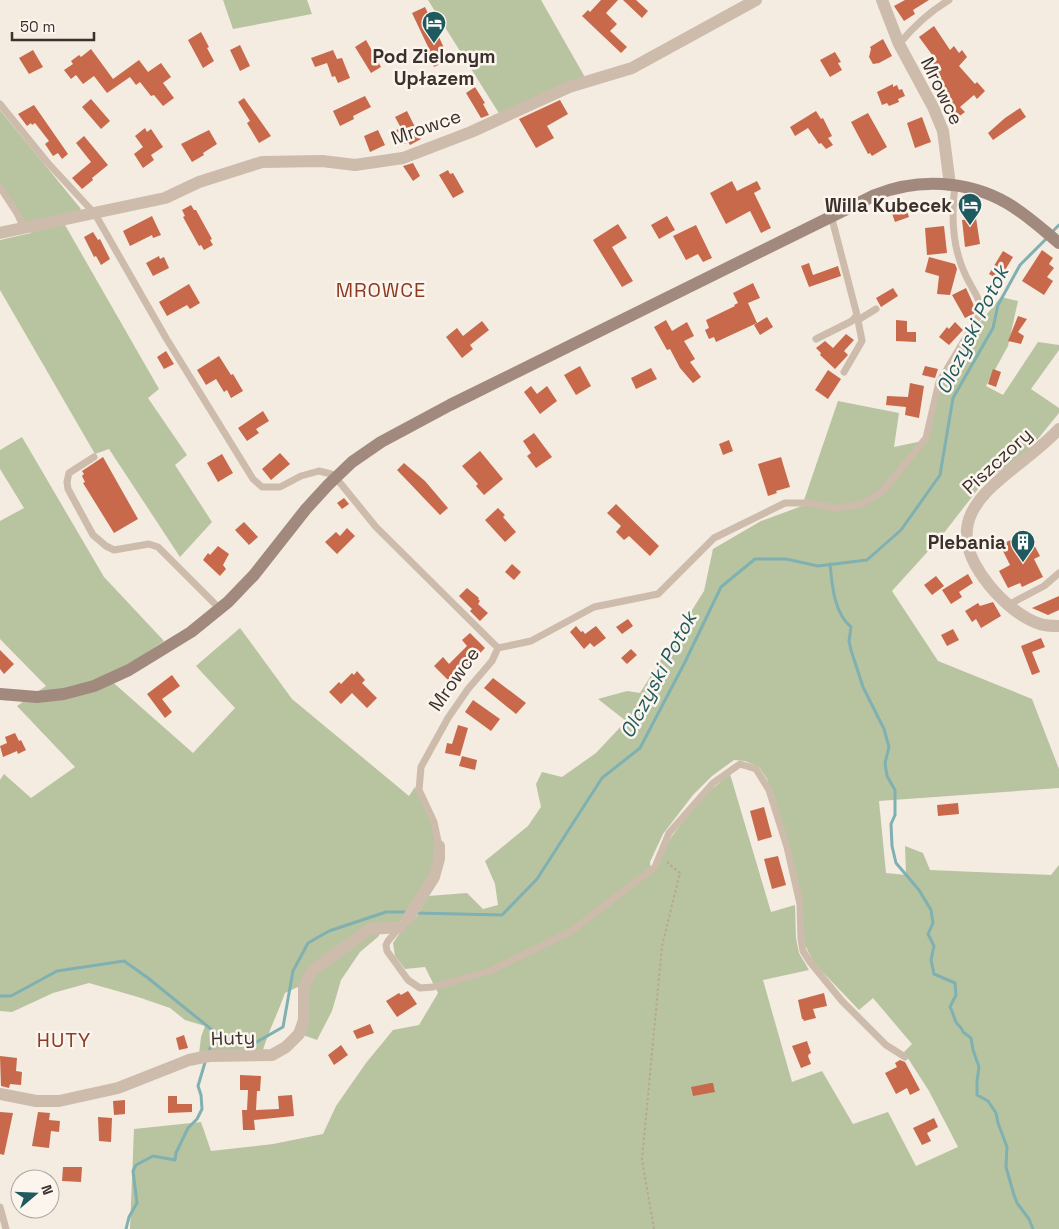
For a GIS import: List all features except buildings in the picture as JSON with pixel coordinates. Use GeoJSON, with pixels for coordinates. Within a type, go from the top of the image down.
{"type":"FeatureCollection","features":[{"type":"Feature","properties":{"kind":"street","name":"Mrowce"},"geometry":{"type":"LineString","coordinates":[[0,233],[165,198],[199,182],[262,162],[322,161],[355,165],[403,158],[472,132],[569,87],[632,68],[756,0]]}},
{"type":"Feature","properties":{"kind":"street","name":"Mrowce"},"geometry":{"type":"LineString","coordinates":[[882,0],[899,44],[934,107],[943,131],[952,185]]}},
{"type":"Feature","properties":{"kind":"street"},"geometry":{"type":"LineString","coordinates":[[0,694],[30,697],[73,692],[94,686],[119,675],[191,632],[220,609],[254,574],[310,505],[335,478],[373,447],[413,423],[869,198],[892,190],[924,184],[952,185],[967,188],[994,196],[1018,211],[1059,243]]}},
{"type":"Feature","properties":{"kind":"street","name":"Piszczory"},"geometry":{"type":"LineString","coordinates":[[1059,428],[983,495],[971,513],[967,524],[968,544],[978,568],[989,585],[1008,605],[1029,620],[1041,625],[1059,626]]}},
{"type":"Feature","properties":{"kind":"street","name":"Mrowce"},"geometry":{"type":"LineString","coordinates":[[404,923],[434,877],[439,859],[439,846]]}},
{"type":"Feature","properties":{"kind":"street","name":"Huty"},"geometry":{"type":"LineString","coordinates":[[0,1094],[36,1101],[59,1101],[118,1088],[189,1060],[209,1056],[272,1055],[286,1047],[299,1034],[304,1020],[304,987],[313,970],[370,929],[404,923]]}},
{"type":"Feature","properties":{"kind":"lane","name":"Mrowce"},"geometry":{"type":"LineString","coordinates":[[899,44],[926,15],[950,0]]}},
{"type":"Feature","properties":{"kind":"lane"},"geometry":{"type":"LineString","coordinates":[[0,104],[47,162],[95,214],[166,338],[253,479],[262,487],[280,487],[301,476],[319,471],[326,472],[335,478]]}},
{"type":"Feature","properties":{"kind":"lane"},"geometry":{"type":"LineString","coordinates":[[498,648],[531,640],[594,607],[658,594],[714,538],[785,503],[808,503],[836,508],[861,504],[882,492],[926,438],[939,382],[982,311],[981,303],[965,274],[957,251],[952,219],[952,185]]}},
{"type":"Feature","properties":{"kind":"lane"},"geometry":{"type":"LineString","coordinates":[[0,187],[17,213],[24,228]]}},
{"type":"Feature","properties":{"kind":"lane"},"geometry":{"type":"LineString","coordinates":[[830,217],[862,341],[844,372]]}},
{"type":"Feature","properties":{"kind":"lane"},"geometry":{"type":"LineString","coordinates":[[816,339],[876,309]]}},
{"type":"Feature","properties":{"kind":"lane"},"geometry":{"type":"LineString","coordinates":[[94,457],[69,473],[67,482],[68,488],[93,535],[100,542],[114,550],[148,544],[158,547],[220,609]]}},
{"type":"Feature","properties":{"kind":"lane","name":"Mrowce"},"geometry":{"type":"LineString","coordinates":[[335,478],[376,527],[498,648],[492,662],[468,689],[448,718],[422,767],[419,790],[434,822],[439,846]]}},
{"type":"Feature","properties":{"kind":"lane"},"geometry":{"type":"LineString","coordinates":[[1008,605],[1044,586],[1059,572]]}},
{"type":"Feature","properties":{"kind":"lane"},"geometry":{"type":"LineString","coordinates":[[404,923],[386,945],[387,951],[408,980],[420,988],[433,987],[490,970],[570,932],[654,867],[669,833],[713,783],[740,764],[756,769],[769,790],[787,847],[800,904],[801,939],[804,951],[810,962],[842,1001],[886,1045],[906,1057]]}},
{"type":"Feature","properties":{"kind":"lane"},"geometry":{"type":"LineString","coordinates":[[0,1206],[6,1229]]}},
{"type":"Feature","properties":{"kind":"path"},"geometry":{"type":"LineString","coordinates":[[654,1229],[642,1160],[662,946],[680,873],[659,856]]}},
{"type":"Feature","properties":{"kind":"green space"},"geometry":{"type":"Polygon","coordinates":[[[223,0],[307,0],[312,14],[233,29],[223,0]]]}},
{"type":"Feature","properties":{"kind":"green space"},"geometry":{"type":"Polygon","coordinates":[[[428,0],[541,0],[586,79],[500,115],[428,0]]]}},
{"type":"Feature","properties":{"kind":"green space"},"geometry":{"type":"Polygon","coordinates":[[[0,110],[81,209],[65,225],[159,389],[148,398],[187,455],[175,465],[212,522],[180,557],[109,449],[95,454],[0,290],[0,240],[31,233],[0,185],[0,110]]]}},
{"type":"Feature","properties":{"kind":"green space"},"geometry":{"type":"Polygon","coordinates":[[[1001,297],[1018,301],[1008,346],[986,386],[1003,395],[1038,342],[1059,345],[1059,350],[1031,389],[1059,408],[1059,413],[1028,451],[982,484],[940,538],[892,591],[938,661],[1032,699],[1059,769],[1059,788],[879,801],[886,873],[906,875],[905,846],[923,853],[930,870],[1051,875],[1059,865],[1059,1229],[130,1229],[134,1129],[201,1122],[211,1151],[273,1144],[323,1134],[336,1106],[366,1063],[393,1030],[419,1025],[438,993],[425,967],[405,969],[395,956],[393,943],[401,931],[417,916],[428,896],[467,893],[483,909],[498,905],[495,884],[485,861],[528,826],[541,807],[536,784],[542,772],[562,777],[596,753],[626,721],[598,699],[627,691],[640,693],[704,591],[713,549],[761,521],[802,506],[838,401],[899,413],[894,447],[927,440],[940,382],[972,332],[1001,297]],[[734,760],[712,776],[693,795],[663,834],[650,862],[651,874],[672,836],[701,798],[730,774],[771,912],[795,905],[796,938],[799,953],[809,970],[763,980],[792,1082],[822,1071],[853,1124],[888,1112],[916,1166],[958,1147],[929,1091],[904,1052],[912,1044],[873,998],[859,1010],[814,963],[805,945],[785,834],[767,779],[759,767],[745,761],[734,760]]]}},
{"type":"Feature","properties":{"kind":"green space"},"geometry":{"type":"Polygon","coordinates":[[[22,437],[104,577],[164,641],[108,678],[193,753],[235,708],[196,666],[240,628],[292,699],[409,796],[415,787],[433,826],[437,855],[432,875],[399,923],[367,927],[302,985],[285,993],[262,1053],[199,1054],[201,1037],[205,1026],[185,1020],[170,1008],[89,983],[53,993],[12,1012],[0,1011],[0,780],[4,774],[31,798],[75,767],[17,706],[46,686],[0,639],[0,521],[24,508],[0,469],[0,450],[22,437]]]}},
{"type":"Feature","properties":{"kind":"green space"},"geometry":{"type":"Polygon","coordinates":[[[379,931],[379,936],[360,952],[341,980],[332,1011],[317,1040],[303,1035],[308,995],[314,974],[366,934],[379,931]]]}},
{"type":"Feature","properties":{"kind":"waterway","name":"Olczyski Potok"},"geometry":{"type":"LineString","coordinates":[[1052,232],[1059,225]]}},
{"type":"Feature","properties":{"kind":"waterway","name":"Olczyski Potok"},"geometry":{"type":"LineString","coordinates":[[415,913],[502,915],[537,879],[602,778],[640,748],[685,662],[721,587],[755,559],[786,559],[818,566],[867,560],[901,530],[940,475],[953,398],[993,328],[998,305],[1020,265],[1048,237]]}},
{"type":"Feature","properties":{"kind":"waterway"},"geometry":{"type":"LineString","coordinates":[[830,564],[837,606],[845,621],[851,627],[849,641],[851,650],[863,687],[884,729],[889,747],[885,763],[887,776],[895,790],[895,815],[891,824],[892,846],[896,863],[919,890],[931,910],[933,923],[928,934],[934,946],[931,960],[934,974],[955,983],[956,995],[950,1007],[957,1024],[971,1038],[979,1067],[977,1095],[988,1101],[996,1113],[1007,1147],[1006,1167],[1014,1195],[1033,1229]]}},
{"type":"Feature","properties":{"kind":"waterway","name":"Olczyski Potok"},"geometry":{"type":"LineString","coordinates":[[0,996],[11,996],[57,971],[124,961],[222,1038],[253,1044],[283,1027],[293,971],[308,943],[329,931],[386,912],[406,912]]}},
{"type":"Feature","properties":{"kind":"waterway"},"geometry":{"type":"LineString","coordinates":[[208,1053],[214,1039],[222,1038]]}},
{"type":"Feature","properties":{"kind":"waterway"},"geometry":{"type":"LineString","coordinates":[[126,1229],[129,1217],[137,1203],[133,1171],[136,1165],[153,1156],[175,1160],[176,1153],[188,1128],[197,1119],[202,1109],[198,1086],[206,1059]]}},
{"type":"Feature","properties":{"kind":"place","name":"Pod Zielonym Upłazem"},"geometry":{"type":"Point","coordinates":[434,44]}},
{"type":"Feature","properties":{"kind":"place","name":"Willa Kubecek"},"geometry":{"type":"Point","coordinates":[970,226]}},
{"type":"Feature","properties":{"kind":"place","name":"Plebania"},"geometry":{"type":"Point","coordinates":[1023,563]}},
{"type":"Feature","properties":{"kind":"district","name":"MROWCE"},"geometry":{"type":"Point","coordinates":[381,290]}},
{"type":"Feature","properties":{"kind":"district","name":"HUTY"},"geometry":{"type":"Point","coordinates":[64,1040]}}]}
